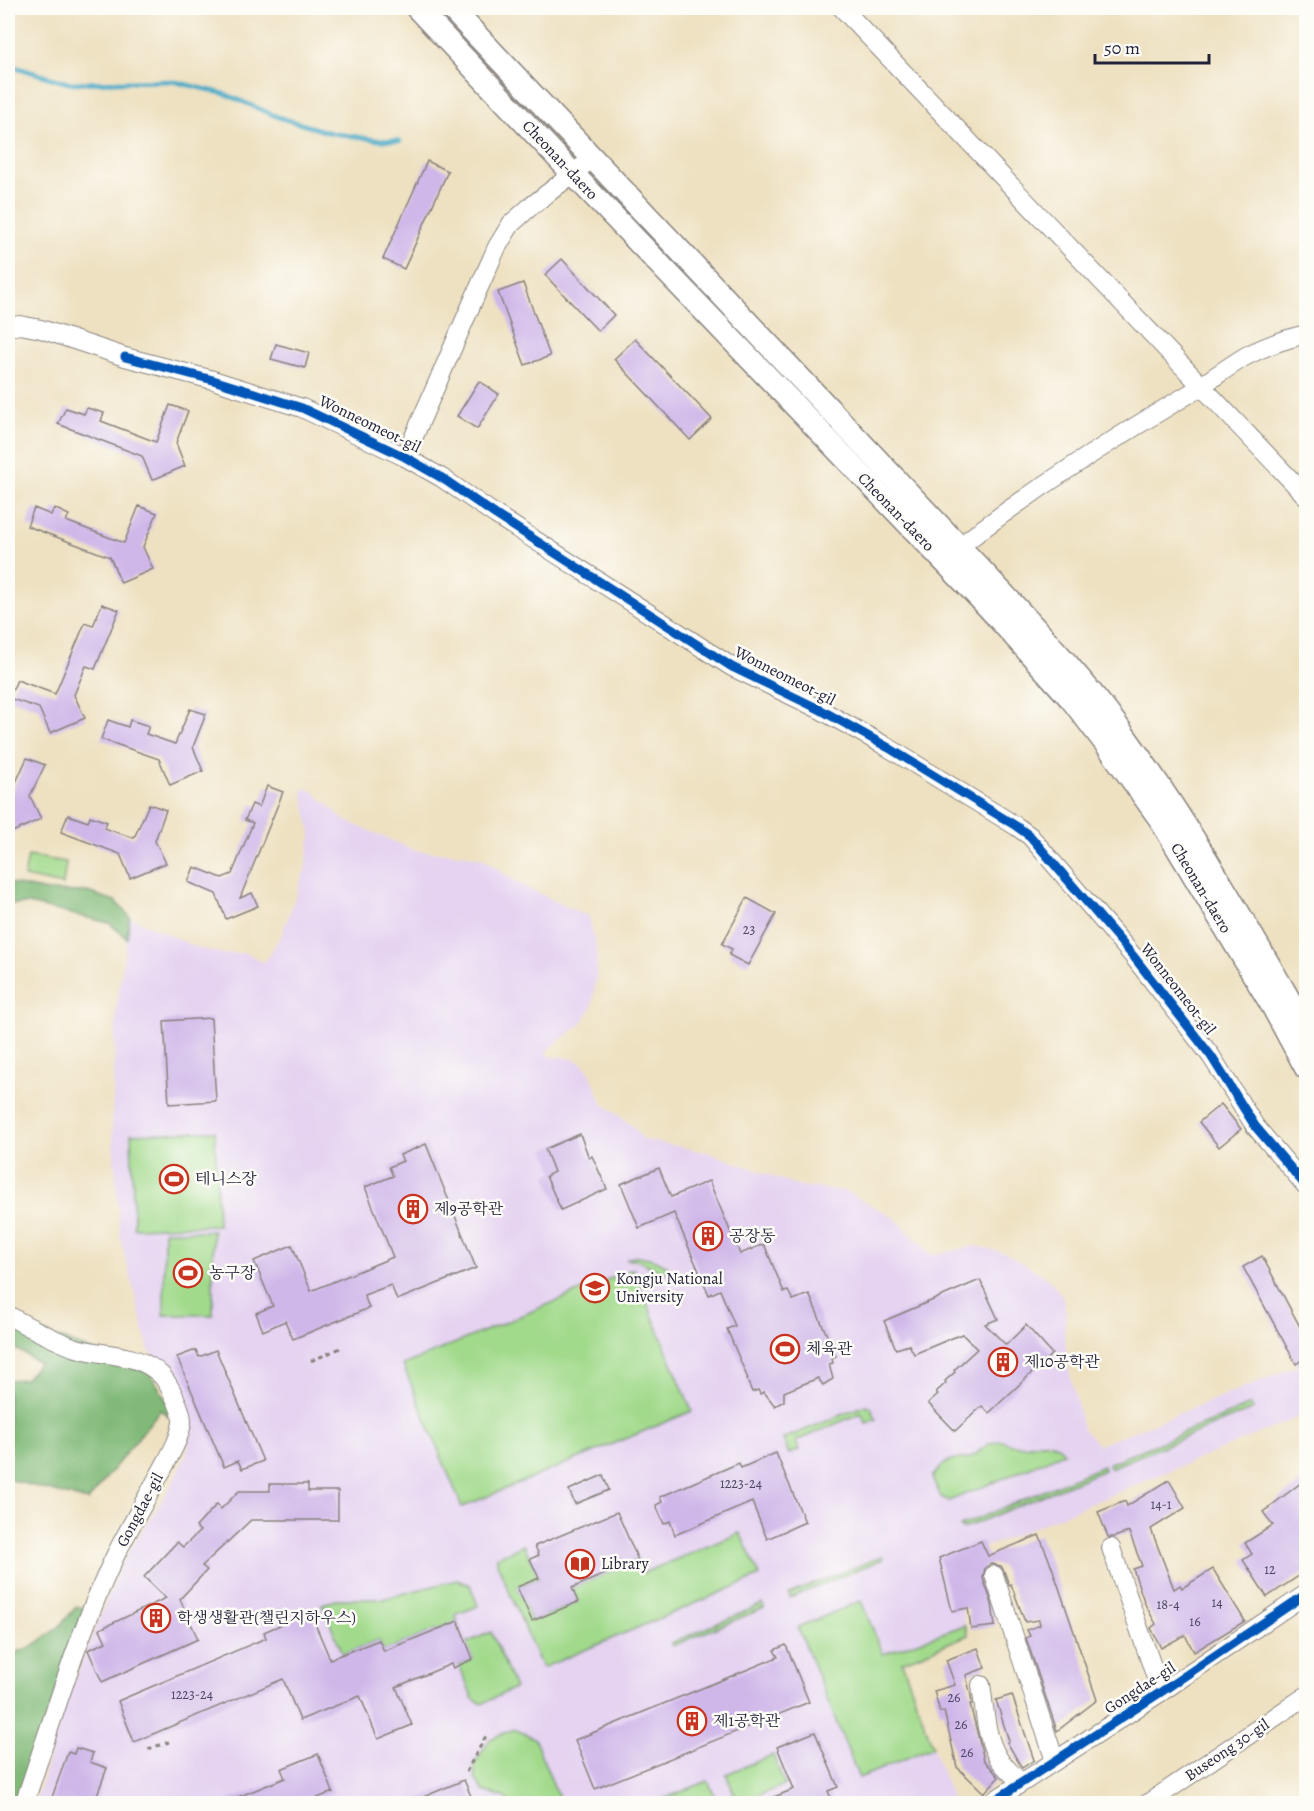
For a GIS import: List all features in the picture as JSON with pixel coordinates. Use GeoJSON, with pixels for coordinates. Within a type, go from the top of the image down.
{"type":"FeatureCollection","features":[{"type":"Feature","properties":{"kind":"main road","name":"Cheonan-daero"},"geometry":{"type":"LineString","coordinates":[[417,8],[988,607],[1072,700],[1160,819],[1273,1007],[1306,1068]]}},
{"type":"Feature","properties":{"kind":"main road","name":"Cheonan-daero"},"geometry":{"type":"LineString","coordinates":[[451,8],[959,547],[1092,693],[1129,741],[1194,839],[1306,1029]]}},
{"type":"Feature","properties":{"kind":"street"},"geometry":{"type":"LineString","coordinates":[[842,8],[1306,496]]}},
{"type":"Feature","properties":{"kind":"street"},"geometry":{"type":"LineString","coordinates":[[405,457],[497,247],[511,224],[593,158]]}},
{"type":"Feature","properties":{"kind":"street","name":"Wonneomeot-gil"},"geometry":{"type":"LineString","coordinates":[[8,327],[20,325],[41,329],[125,357],[213,380],[302,408],[405,457],[442,478],[732,667],[821,710],[888,748],[1030,836],[1169,1001],[1210,1056],[1256,1126],[1306,1186]]}},
{"type":"Feature","properties":{"kind":"street"},"geometry":{"type":"LineString","coordinates":[[959,547],[1051,480],[1246,356],[1283,340],[1306,334]]}},
{"type":"Feature","properties":{"kind":"street","name":"Gongdae-gil"},"geometry":{"type":"LineString","coordinates":[[8,1315],[74,1347],[121,1356],[151,1367],[164,1378],[182,1422],[168,1458],[118,1552],[85,1625],[24,1803]]}},
{"type":"Feature","properties":{"kind":"street"},"geometry":{"type":"LineString","coordinates":[[1111,1548],[1161,1692]]}},
{"type":"Feature","properties":{"kind":"street"},"geometry":{"type":"LineString","coordinates":[[994,1575],[1055,1761]]}},
{"type":"Feature","properties":{"kind":"street","name":"Gongdae-gil"},"geometry":{"type":"LineString","coordinates":[[996,1802],[1021,1783],[1306,1594]]}},
{"type":"Feature","properties":{"kind":"street"},"geometry":{"type":"LineString","coordinates":[[981,1685],[989,1736],[995,1751],[999,1760],[1021,1783]]}},
{"type":"Feature","properties":{"kind":"street","name":"Buseong 30-gil"},"geometry":{"type":"LineString","coordinates":[[1147,1803],[1306,1696]]}},
{"type":"Feature","properties":{"kind":"path"},"geometry":{"type":"LineString","coordinates":[[310,1361],[343,1347]]}},
{"type":"Feature","properties":{"kind":"path"},"geometry":{"type":"LineString","coordinates":[[466,1772],[486,1736]]}},
{"type":"Feature","properties":{"kind":"path"},"geometry":{"type":"LineString","coordinates":[[148,1749],[169,1742]]}},
{"type":"Feature","properties":{"kind":"shaded area","name":"Kongju National University"},"geometry":{"type":"Polygon","coordinates":[[[306,788],[314,792],[344,820],[416,851],[463,854],[482,858],[519,884],[589,917],[596,946],[597,970],[592,1007],[581,1024],[546,1051],[547,1056],[574,1059],[583,1064],[590,1073],[602,1103],[634,1127],[642,1139],[710,1153],[799,1186],[845,1191],[895,1218],[931,1255],[976,1246],[1005,1253],[1048,1278],[1063,1297],[1066,1313],[1064,1332],[1069,1370],[1083,1429],[1099,1445],[1306,1363],[1306,1414],[950,1562],[968,1635],[902,1663],[951,1797],[949,1803],[35,1804],[65,1704],[121,1564],[172,1484],[186,1455],[190,1435],[188,1419],[170,1374],[149,1351],[120,1236],[112,1125],[116,1009],[130,917],[198,948],[224,954],[246,953],[264,963],[282,934],[305,870],[311,834],[302,791],[306,788]]]}},
{"type":"Feature","properties":{"kind":"green space"},"geometry":{"type":"Polygon","coordinates":[[[28,856],[66,862],[63,885],[24,877],[28,856]]]}},
{"type":"Feature","properties":{"kind":"green space"},"geometry":{"type":"Polygon","coordinates":[[[8,883],[47,891],[87,892],[115,901],[130,917],[127,938],[109,923],[29,904],[8,904],[8,883]]]}},
{"type":"Feature","properties":{"kind":"green space","name":"테니스장"},"geometry":{"type":"Polygon","coordinates":[[[215,1131],[218,1225],[134,1228],[131,1134],[215,1131]]]}},
{"type":"Feature","properties":{"kind":"green space","name":"농구장"},"geometry":{"type":"Polygon","coordinates":[[[164,1231],[213,1231],[213,1315],[164,1315],[164,1231]]]}},
{"type":"Feature","properties":{"kind":"green space"},"geometry":{"type":"Polygon","coordinates":[[[637,1256],[651,1258],[662,1263],[680,1282],[673,1275],[664,1271],[659,1271],[640,1261],[626,1259],[637,1256]]]}},
{"type":"Feature","properties":{"kind":"green space"},"geometry":{"type":"Polygon","coordinates":[[[633,1269],[692,1411],[462,1507],[403,1365],[633,1269]]]}},
{"type":"Feature","properties":{"kind":"green space"},"geometry":{"type":"Polygon","coordinates":[[[8,1319],[150,1372],[179,1422],[160,1410],[88,1501],[8,1479],[8,1380],[25,1379],[39,1363],[8,1344],[8,1319]]]}},
{"type":"Feature","properties":{"kind":"green space"},"geometry":{"type":"Polygon","coordinates":[[[866,1405],[871,1407],[876,1419],[866,1423],[861,1413],[796,1441],[799,1450],[789,1454],[783,1439],[866,1405]]]}},
{"type":"Feature","properties":{"kind":"green space"},"geometry":{"type":"Polygon","coordinates":[[[1251,1405],[1253,1409],[1110,1468],[1108,1464],[1251,1405]]]}},
{"type":"Feature","properties":{"kind":"green space"},"geometry":{"type":"Polygon","coordinates":[[[1004,1441],[1020,1446],[1053,1444],[1064,1453],[949,1501],[941,1497],[932,1477],[942,1466],[948,1461],[969,1458],[991,1443],[1004,1441]]]}},
{"type":"Feature","properties":{"kind":"green space"},"geometry":{"type":"Polygon","coordinates":[[[1103,1466],[1104,1470],[962,1529],[960,1526],[1103,1466]]]}},
{"type":"Feature","properties":{"kind":"green space"},"geometry":{"type":"Polygon","coordinates":[[[740,1533],[760,1576],[542,1668],[497,1563],[497,1557],[524,1545],[539,1578],[518,1587],[532,1621],[578,1602],[572,1588],[638,1560],[643,1573],[740,1533]]]}},
{"type":"Feature","properties":{"kind":"green space"},"geometry":{"type":"Polygon","coordinates":[[[882,1556],[883,1559],[790,1598],[789,1594],[882,1556]]]}},
{"type":"Feature","properties":{"kind":"green space"},"geometry":{"type":"Polygon","coordinates":[[[457,1580],[470,1585],[478,1606],[455,1615],[458,1621],[384,1651],[379,1640],[343,1654],[322,1604],[340,1599],[382,1599],[457,1580]]]}},
{"type":"Feature","properties":{"kind":"green space"},"geometry":{"type":"Polygon","coordinates":[[[861,1601],[883,1654],[965,1625],[968,1635],[902,1662],[933,1747],[859,1778],[798,1627],[861,1601]]]}},
{"type":"Feature","properties":{"kind":"green space"},"geometry":{"type":"Polygon","coordinates":[[[763,1604],[764,1608],[672,1646],[671,1643],[763,1604]]]}},
{"type":"Feature","properties":{"kind":"green space"},"geometry":{"type":"Polygon","coordinates":[[[76,1607],[88,1608],[20,1803],[8,1803],[8,1655],[32,1647],[60,1626],[76,1607]]]}},
{"type":"Feature","properties":{"kind":"green space"},"geometry":{"type":"Polygon","coordinates":[[[491,1632],[515,1688],[482,1704],[473,1699],[459,1665],[473,1659],[466,1643],[491,1632]]]}},
{"type":"Feature","properties":{"kind":"green space"},"geometry":{"type":"Polygon","coordinates":[[[514,1729],[534,1738],[561,1803],[511,1803],[504,1797],[483,1791],[475,1778],[474,1765],[490,1739],[514,1729]]]}},
{"type":"Feature","properties":{"kind":"green space"},"geometry":{"type":"Polygon","coordinates":[[[773,1755],[785,1785],[738,1803],[726,1774],[773,1755]]]}},
{"type":"Feature","properties":{"kind":"green space"},"geometry":{"type":"Polygon","coordinates":[[[708,1781],[718,1803],[653,1803],[708,1781]]]}},
{"type":"Feature","properties":{"kind":"building"},"geometry":{"type":"Polygon","coordinates":[[[427,161],[448,171],[404,269],[383,259],[427,161]]]}},
{"type":"Feature","properties":{"kind":"building"},"geometry":{"type":"Polygon","coordinates":[[[562,259],[614,315],[598,331],[545,275],[562,259]]]}},
{"type":"Feature","properties":{"kind":"building"},"geometry":{"type":"Polygon","coordinates":[[[523,283],[550,356],[525,365],[498,292],[523,283]]]}},
{"type":"Feature","properties":{"kind":"building"},"geometry":{"type":"Polygon","coordinates":[[[635,339],[712,419],[690,440],[614,359],[635,339]]]}},
{"type":"Feature","properties":{"kind":"building"},"geometry":{"type":"Polygon","coordinates":[[[276,344],[309,353],[305,368],[271,359],[276,344]]]}},
{"type":"Feature","properties":{"kind":"building"},"geometry":{"type":"Polygon","coordinates":[[[479,381],[499,394],[477,429],[457,416],[479,381]]]}},
{"type":"Feature","properties":{"kind":"building"},"geometry":{"type":"Polygon","coordinates":[[[170,405],[188,411],[176,443],[185,466],[152,480],[142,456],[58,424],[66,408],[84,414],[87,408],[104,413],[101,421],[156,442],[170,405]]]}},
{"type":"Feature","properties":{"kind":"building"},"geometry":{"type":"Polygon","coordinates":[[[139,506],[157,513],[143,547],[153,569],[121,583],[110,557],[27,526],[34,508],[51,515],[54,508],[69,515],[66,521],[124,543],[139,506]]]}},
{"type":"Feature","properties":{"kind":"building"},"geometry":{"type":"Polygon","coordinates":[[[102,604],[119,610],[95,669],[86,666],[74,695],[85,718],[50,733],[39,708],[9,698],[17,680],[55,694],[85,623],[93,626],[102,604]]]}},
{"type":"Feature","properties":{"kind":"building"},"geometry":{"type":"Polygon","coordinates":[[[190,709],[206,714],[193,747],[203,771],[170,785],[159,759],[101,739],[108,720],[128,727],[130,720],[149,726],[146,734],[175,744],[190,709]]]}},
{"type":"Feature","properties":{"kind":"building"},"geometry":{"type":"Polygon","coordinates":[[[27,758],[45,765],[30,796],[41,819],[8,834],[8,792],[11,793],[27,758]]]}},
{"type":"Feature","properties":{"kind":"building"},"geometry":{"type":"Polygon","coordinates":[[[267,786],[283,792],[240,898],[252,893],[258,906],[226,919],[216,894],[188,882],[194,867],[222,878],[232,874],[253,823],[245,820],[252,804],[259,807],[267,786]]]}},
{"type":"Feature","properties":{"kind":"building"},"geometry":{"type":"Polygon","coordinates":[[[149,804],[166,810],[155,841],[166,863],[130,878],[120,854],[61,832],[68,815],[88,822],[90,816],[107,822],[104,828],[134,838],[149,804]]]}},
{"type":"Feature","properties":{"kind":"building"},"geometry":{"type":"Polygon","coordinates":[[[747,898],[776,914],[748,965],[729,955],[732,949],[722,944],[747,898]]]}},
{"type":"Feature","properties":{"kind":"building"},"geometry":{"type":"Polygon","coordinates":[[[211,1018],[216,1101],[169,1104],[164,1021],[211,1018]]]}},
{"type":"Feature","properties":{"kind":"building"},"geometry":{"type":"Polygon","coordinates":[[[1221,1104],[1241,1129],[1219,1147],[1199,1122],[1221,1104]]]}},
{"type":"Feature","properties":{"kind":"building"},"geometry":{"type":"Polygon","coordinates":[[[580,1134],[589,1158],[592,1156],[607,1189],[561,1210],[546,1176],[554,1172],[545,1149],[580,1134]]]}},
{"type":"Feature","properties":{"kind":"building"},"geometry":{"type":"Polygon","coordinates":[[[426,1144],[476,1268],[397,1300],[391,1285],[364,1295],[369,1308],[293,1339],[285,1321],[263,1331],[256,1313],[273,1306],[254,1261],[292,1245],[311,1291],[393,1257],[365,1187],[393,1176],[389,1167],[403,1161],[400,1155],[426,1144]]]}},
{"type":"Feature","properties":{"kind":"building"},"geometry":{"type":"Polygon","coordinates":[[[659,1168],[671,1197],[709,1181],[740,1254],[764,1244],[784,1292],[788,1291],[793,1300],[809,1294],[836,1356],[832,1358],[833,1363],[829,1364],[833,1379],[823,1385],[818,1378],[784,1392],[784,1401],[775,1406],[764,1392],[760,1394],[758,1390],[752,1392],[727,1329],[735,1326],[720,1290],[709,1295],[674,1213],[639,1228],[621,1184],[659,1168]]]}},
{"type":"Feature","properties":{"kind":"building"},"geometry":{"type":"Polygon","coordinates":[[[1262,1256],[1306,1338],[1306,1357],[1296,1364],[1243,1267],[1262,1256]]]}},
{"type":"Feature","properties":{"kind":"building","name":"제10공학관"},"geometry":{"type":"Polygon","coordinates":[[[980,1280],[998,1319],[985,1324],[1006,1345],[1026,1325],[1052,1354],[989,1413],[982,1406],[955,1431],[928,1403],[938,1394],[936,1392],[955,1372],[954,1370],[977,1349],[962,1334],[914,1354],[909,1345],[896,1349],[884,1321],[980,1280]]]}},
{"type":"Feature","properties":{"kind":"building"},"geometry":{"type":"Polygon","coordinates":[[[196,1350],[199,1357],[216,1350],[263,1461],[242,1469],[238,1461],[224,1467],[177,1357],[196,1350]]]}},
{"type":"Feature","properties":{"kind":"building"},"geometry":{"type":"Polygon","coordinates":[[[776,1453],[805,1522],[767,1539],[752,1502],[675,1535],[670,1521],[664,1524],[656,1505],[662,1502],[660,1497],[739,1463],[741,1468],[776,1453]]]}},
{"type":"Feature","properties":{"kind":"building"},"geometry":{"type":"Polygon","coordinates":[[[603,1475],[609,1490],[575,1504],[569,1490],[603,1475]]]}},
{"type":"Feature","properties":{"kind":"building"},"geometry":{"type":"Polygon","coordinates":[[[1306,1479],[1306,1571],[1267,1597],[1243,1560],[1252,1554],[1245,1543],[1273,1525],[1263,1512],[1306,1479]]]}},
{"type":"Feature","properties":{"kind":"building"},"geometry":{"type":"Polygon","coordinates":[[[1169,1480],[1185,1508],[1151,1529],[1174,1589],[1180,1585],[1182,1588],[1213,1569],[1245,1621],[1194,1652],[1185,1635],[1161,1648],[1151,1628],[1156,1624],[1145,1604],[1133,1569],[1142,1566],[1129,1532],[1108,1537],[1098,1512],[1125,1501],[1127,1506],[1169,1480]]]}},
{"type":"Feature","properties":{"kind":"building"},"geometry":{"type":"Polygon","coordinates":[[[270,1484],[308,1484],[308,1491],[338,1491],[338,1520],[251,1520],[202,1566],[207,1570],[180,1599],[198,1639],[102,1682],[88,1650],[106,1642],[100,1629],[166,1598],[144,1577],[177,1542],[183,1547],[200,1531],[196,1527],[217,1504],[221,1509],[239,1491],[270,1491],[270,1484]]]}},
{"type":"Feature","properties":{"kind":"building","name":"Library"},"geometry":{"type":"Polygon","coordinates":[[[617,1512],[638,1560],[572,1588],[578,1602],[532,1621],[517,1587],[539,1578],[530,1559],[539,1555],[535,1546],[617,1512]]]}},
{"type":"Feature","properties":{"kind":"building"},"geometry":{"type":"Polygon","coordinates":[[[1039,1535],[1097,1700],[1057,1731],[1026,1638],[1030,1636],[1027,1630],[1040,1625],[1039,1620],[1025,1622],[1004,1571],[1001,1566],[991,1564],[985,1568],[983,1578],[992,1604],[995,1626],[971,1629],[968,1608],[952,1611],[939,1558],[981,1541],[988,1556],[1039,1535]]]}},
{"type":"Feature","properties":{"kind":"building"},"geometry":{"type":"Polygon","coordinates":[[[310,1612],[330,1659],[379,1640],[384,1651],[458,1621],[473,1659],[453,1668],[451,1664],[396,1687],[412,1725],[378,1739],[360,1696],[300,1720],[283,1679],[134,1742],[118,1701],[266,1638],[264,1632],[310,1612]]]}},
{"type":"Feature","properties":{"kind":"building","name":"제1공학관"},"geometry":{"type":"Polygon","coordinates":[[[786,1645],[809,1702],[595,1789],[575,1740],[778,1657],[774,1650],[786,1645]]]}},
{"type":"Feature","properties":{"kind":"building"},"geometry":{"type":"Polygon","coordinates":[[[978,1648],[985,1668],[966,1675],[971,1696],[972,1704],[970,1704],[984,1760],[999,1777],[984,1793],[957,1767],[944,1711],[940,1712],[934,1691],[955,1685],[946,1660],[978,1648]]]}},
{"type":"Feature","properties":{"kind":"building"},"geometry":{"type":"Polygon","coordinates":[[[1012,1695],[1034,1760],[1022,1768],[1007,1742],[1009,1741],[996,1700],[1012,1695]]]}},
{"type":"Feature","properties":{"kind":"building"},"geometry":{"type":"Polygon","coordinates":[[[815,1732],[838,1787],[828,1791],[833,1803],[759,1803],[794,1789],[777,1747],[815,1732]]]}},
{"type":"Feature","properties":{"kind":"building"},"geometry":{"type":"Polygon","coordinates":[[[76,1748],[93,1753],[90,1762],[107,1768],[94,1803],[50,1803],[68,1752],[74,1754],[76,1748]]]}},
{"type":"Feature","properties":{"kind":"building"},"geometry":{"type":"Polygon","coordinates":[[[318,1754],[333,1792],[304,1803],[223,1803],[285,1778],[281,1769],[318,1754]]]}},
{"type":"Feature","properties":{"kind":"building"},"geometry":{"type":"Polygon","coordinates":[[[464,1780],[474,1803],[409,1803],[464,1780]]]}},
{"type":"Feature","properties":{"kind":"waterway"},"geometry":{"type":"LineString","coordinates":[[8,65],[68,83],[172,81],[225,94],[278,117],[331,133],[400,141]]}},
{"type":"Feature","properties":{"kind":"cycle path"},"geometry":{"type":"LineString","coordinates":[[125,357],[213,380],[302,408],[405,457],[442,478],[732,667],[821,710],[889,748],[1016,826],[1030,836],[1134,957],[1211,1056],[1255,1126],[1306,1186]]}},
{"type":"Feature","properties":{"kind":"cycle path"},"geometry":{"type":"LineString","coordinates":[[989,1804],[1306,1594]]}},
{"type":"Feature","properties":{"kind":"place","name":"테니스장"},"geometry":{"type":"Point","coordinates":[174,1179]}},
{"type":"Feature","properties":{"kind":"place","name":"제9공학관"},"geometry":{"type":"Point","coordinates":[413,1209]}},
{"type":"Feature","properties":{"kind":"place","name":"공장동"},"geometry":{"type":"Point","coordinates":[708,1236]}},
{"type":"Feature","properties":{"kind":"place","name":"농구장"},"geometry":{"type":"Point","coordinates":[188,1273]}},
{"type":"Feature","properties":{"kind":"place","name":"Kongju National University"},"geometry":{"type":"Point","coordinates":[595,1288]}},
{"type":"Feature","properties":{"kind":"place","name":"체육관"},"geometry":{"type":"Point","coordinates":[785,1349]}},
{"type":"Feature","properties":{"kind":"place","name":"제10공학관"},"geometry":{"type":"Point","coordinates":[1003,1362]}},
{"type":"Feature","properties":{"kind":"place","name":"Library"},"geometry":{"type":"Point","coordinates":[580,1564]}},
{"type":"Feature","properties":{"kind":"place","name":"학생생활관(챌린지하우스)"},"geometry":{"type":"Point","coordinates":[156,1618]}},
{"type":"Feature","properties":{"kind":"place","name":"제1공학관"},"geometry":{"type":"Point","coordinates":[692,1721]}}]}
